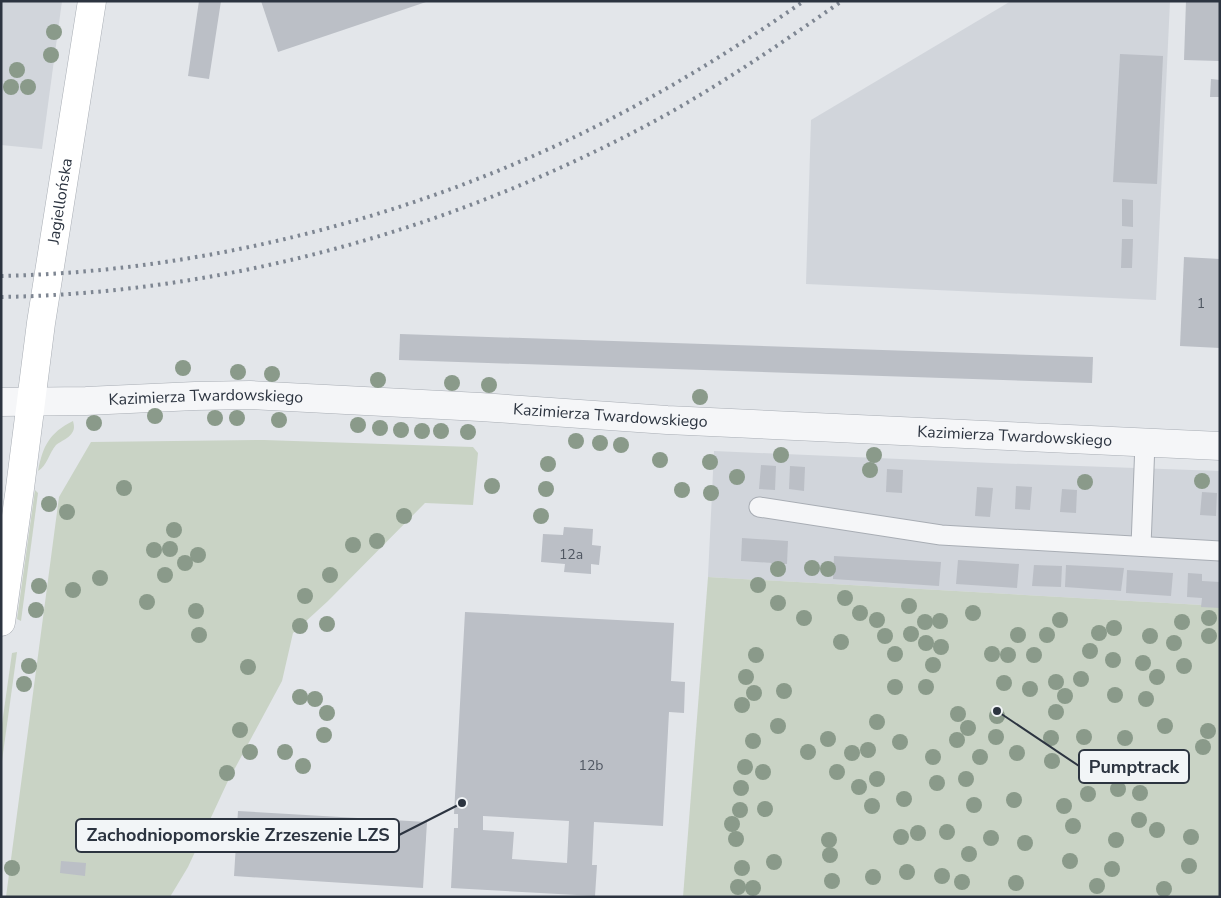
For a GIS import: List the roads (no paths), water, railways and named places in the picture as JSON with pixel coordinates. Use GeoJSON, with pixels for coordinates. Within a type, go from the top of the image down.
{"type":"FeatureCollection","features":[{"type":"Feature","properties":{"kind":"street","name":"Jagiellońska"},"geometry":{"type":"LineString","coordinates":[[2,609],[45,296],[92,1]]}},
{"type":"Feature","properties":{"kind":"street","name":"Kazimierza Twardowskiego"},"geometry":{"type":"LineString","coordinates":[[1,402],[250,395],[480,407],[668,420],[1220,446]]}},
{"type":"Feature","properties":{"kind":"lane"},"geometry":{"type":"LineString","coordinates":[[1141,546],[1146,443]]}},
{"type":"Feature","properties":{"kind":"lane"},"geometry":{"type":"LineString","coordinates":[[759,507],[941,535],[1220,551]]}},
{"type":"Feature","properties":{"kind":"railway"},"geometry":{"type":"LineString","coordinates":[[1,276],[68,273],[203,256],[269,243],[400,207],[526,159],[634,107],[737,46],[804,1]]}},
{"type":"Feature","properties":{"kind":"railway"},"geometry":{"type":"LineString","coordinates":[[1,297],[87,293],[173,283],[258,267],[342,247],[425,221],[506,191],[585,156],[662,117],[731,76],[842,1]]}},
{"type":"Feature","properties":{"kind":"place","name":"Pumptrack"},"geometry":{"type":"Point","coordinates":[997,711]}},
{"type":"Feature","properties":{"kind":"place","name":"Zachodniopomorskie Zrzeszenie LZS"},"geometry":{"type":"Point","coordinates":[462,803]}}]}
